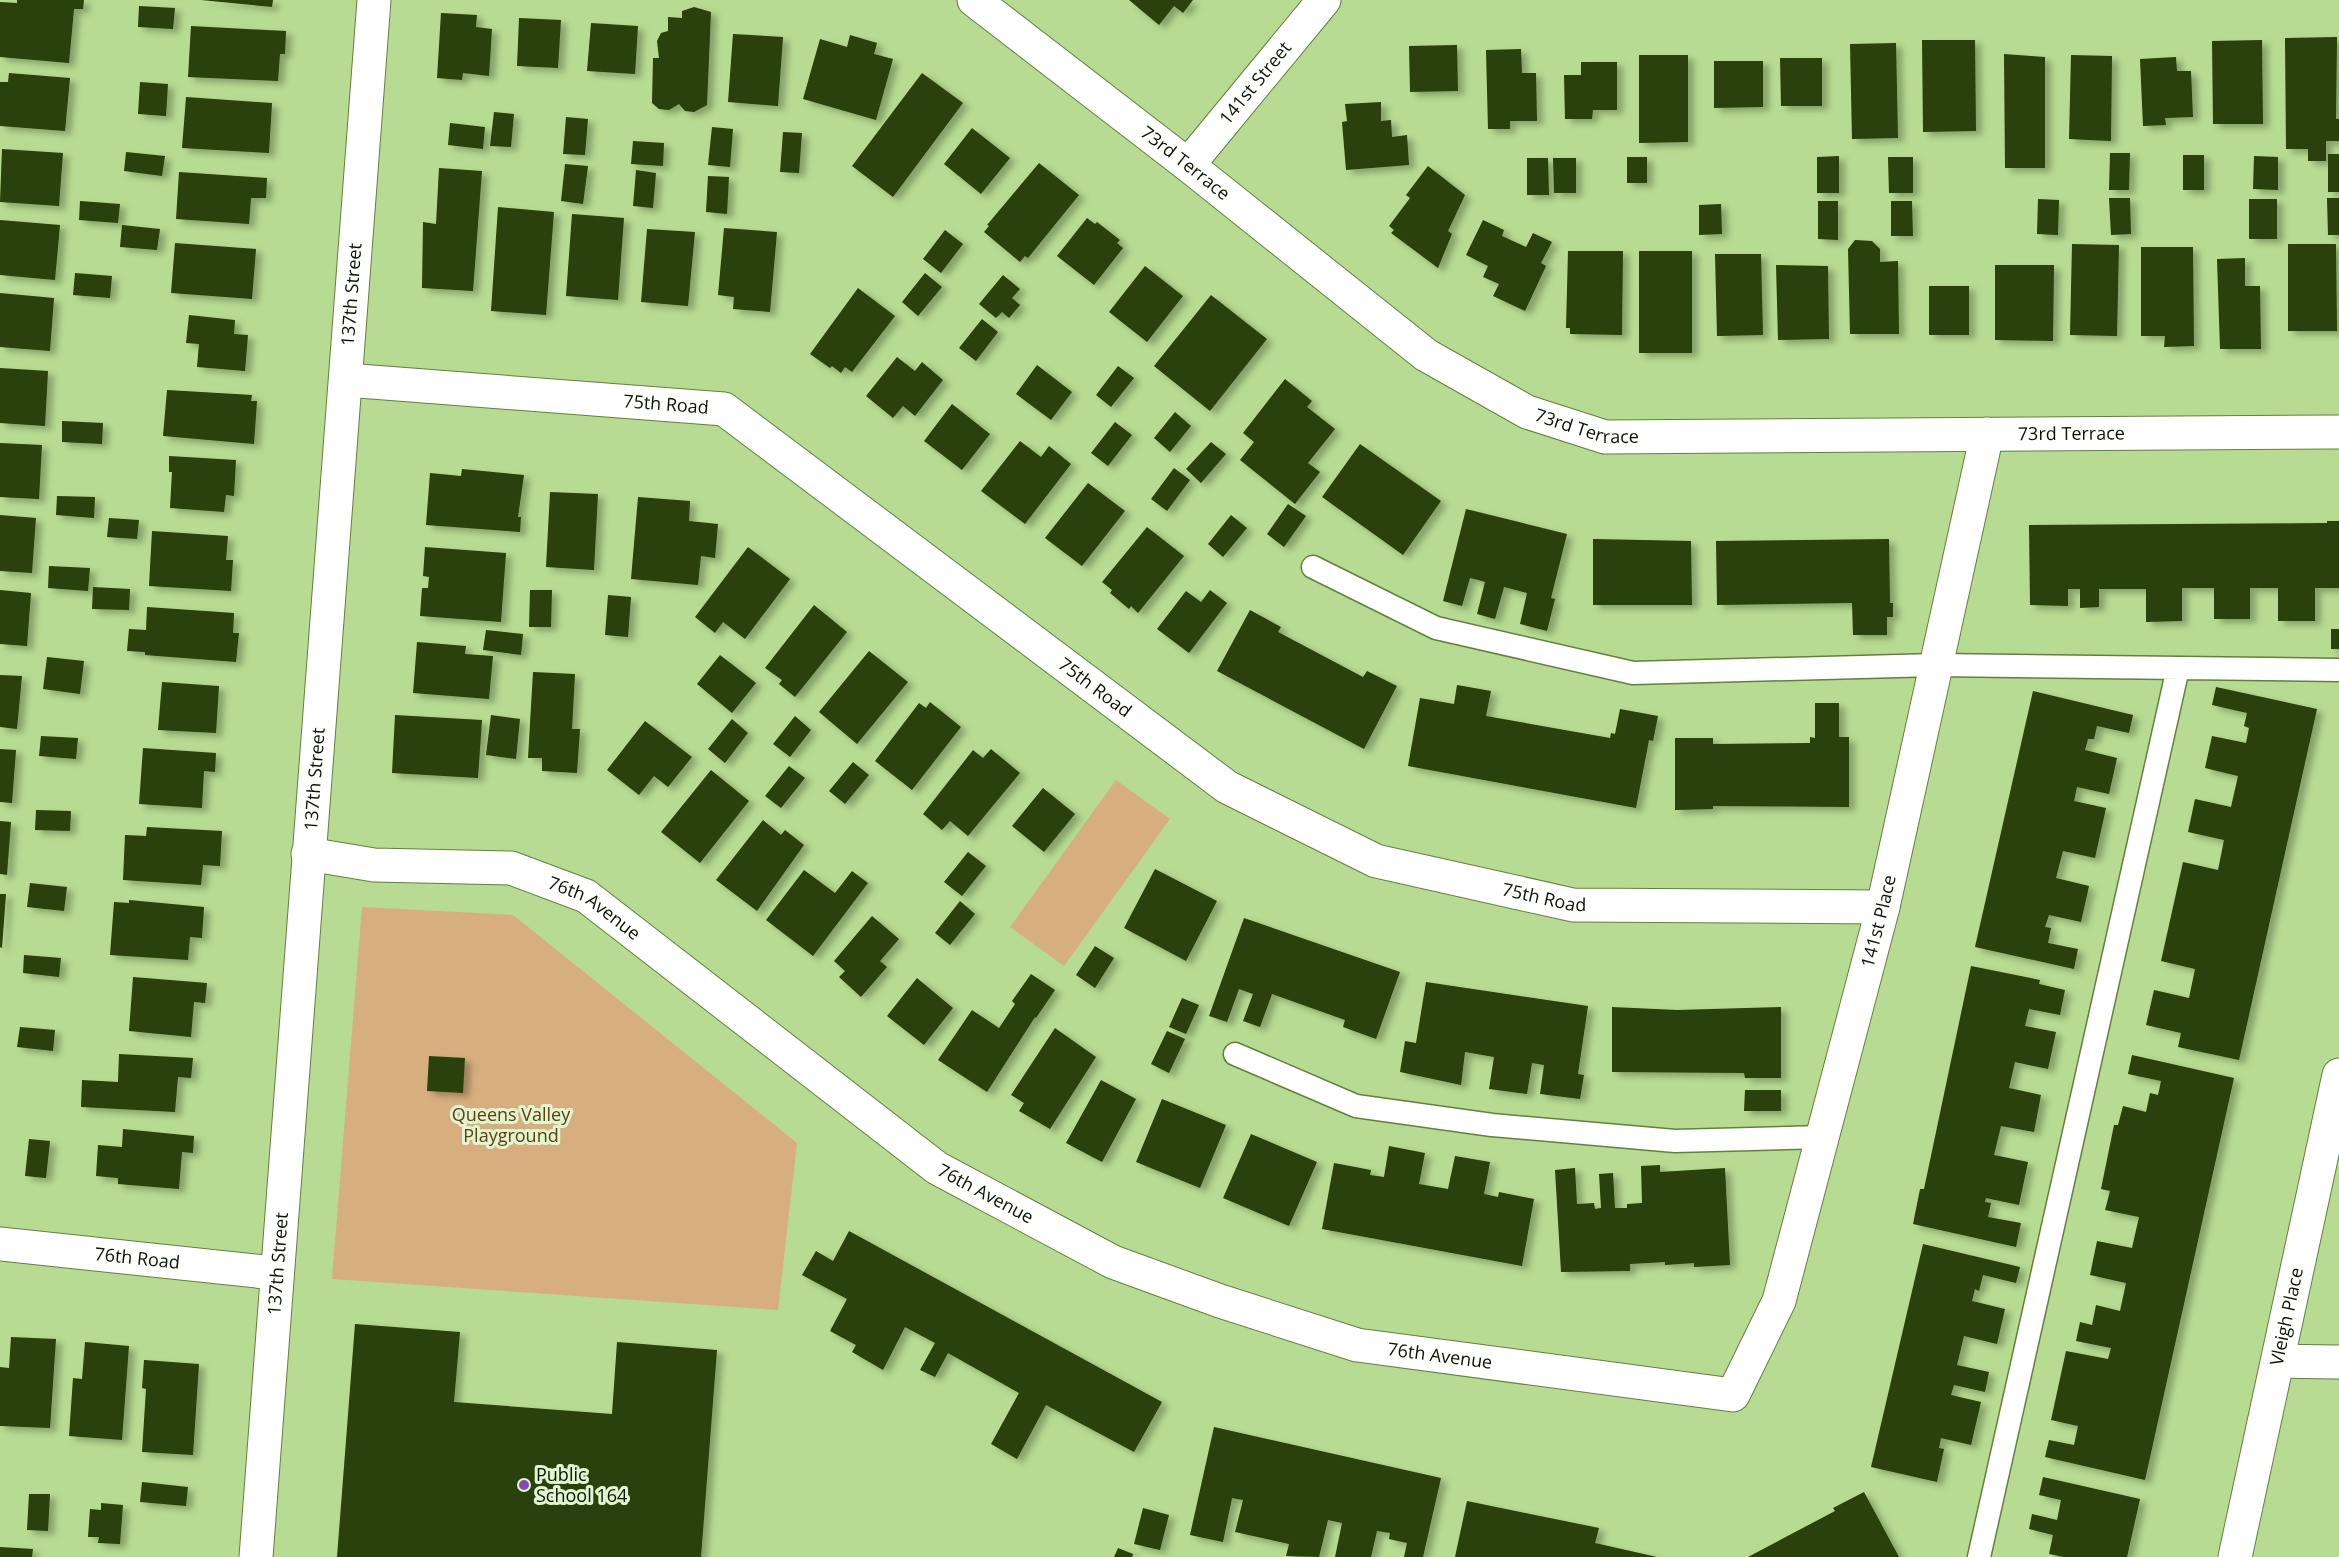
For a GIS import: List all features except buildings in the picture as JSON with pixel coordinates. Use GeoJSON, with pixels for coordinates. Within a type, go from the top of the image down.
{"type":"FeatureCollection","features":[{"type":"Feature","properties":{"kind":"street","name":"137th Street"},"geometry":{"type":"LineString","coordinates":[[256,1557],[275,1273],[374,0]]}},
{"type":"Feature","properties":{"kind":"street","name":"73rd Terrace"},"geometry":{"type":"LineString","coordinates":[[974,0],[1188,165],[1426,355],[1527,412],[1605,437],[2339,432]]}},
{"type":"Feature","properties":{"kind":"street","name":"141st Street"},"geometry":{"type":"LineString","coordinates":[[1188,165],[1324,0]]}},
{"type":"Feature","properties":{"kind":"street","name":"75th Road"},"geometry":{"type":"LineString","coordinates":[[346,380],[724,409],[1227,787],[1376,861],[1573,905],[1883,907]]}},
{"type":"Feature","properties":{"kind":"street","name":"141st Place"},"geometry":{"type":"LineString","coordinates":[[1734,1395],[1779,1301],[1883,907],[1987,434]]}},
{"type":"Feature","properties":{"kind":"street","name":"76th Avenue"},"geometry":{"type":"LineString","coordinates":[[308,854],[374,865],[511,868],[586,896],[937,1168],[1124,1266],[1220,1301],[1357,1346],[1734,1395]]}},
{"type":"Feature","properties":{"kind":"street","name":"Vleigh Place"},"geometry":{"type":"LineString","coordinates":[[2235,1557],[2339,1075]]}},
{"type":"Feature","properties":{"kind":"street","name":"76th Road"},"geometry":{"type":"LineString","coordinates":[[0,1244],[275,1273]]}},
{"type":"Feature","properties":{"kind":"street"},"geometry":{"type":"LineString","coordinates":[[2278,1361],[2339,1362]]}},
{"type":"Feature","properties":{"kind":"lane"},"geometry":{"type":"LineString","coordinates":[[1313,567],[1436,628],[1633,672],[1936,665],[2339,670]]}},
{"type":"Feature","properties":{"kind":"lane"},"geometry":{"type":"LineString","coordinates":[[1979,1557],[2178,668]]}},
{"type":"Feature","properties":{"kind":"lane"},"geometry":{"type":"LineString","coordinates":[[1235,1054],[1356,1106],[1492,1125],[1675,1140],[1822,1137]]}},
{"type":"Feature","properties":{"kind":"green space"},"geometry":{"type":"Polygon","coordinates":[[[1116,780],[1170,819],[1064,966],[1010,927],[1116,780]]]}},
{"type":"Feature","properties":{"kind":"green space","name":"Queens Valley Playground"},"geometry":{"type":"Polygon","coordinates":[[[362,907],[513,915],[797,1143],[778,1310],[332,1279],[362,907]]]}},
{"type":"Feature","properties":{"kind":"place","name":"Public School 164"},"geometry":{"type":"Point","coordinates":[524,1485]}}]}
